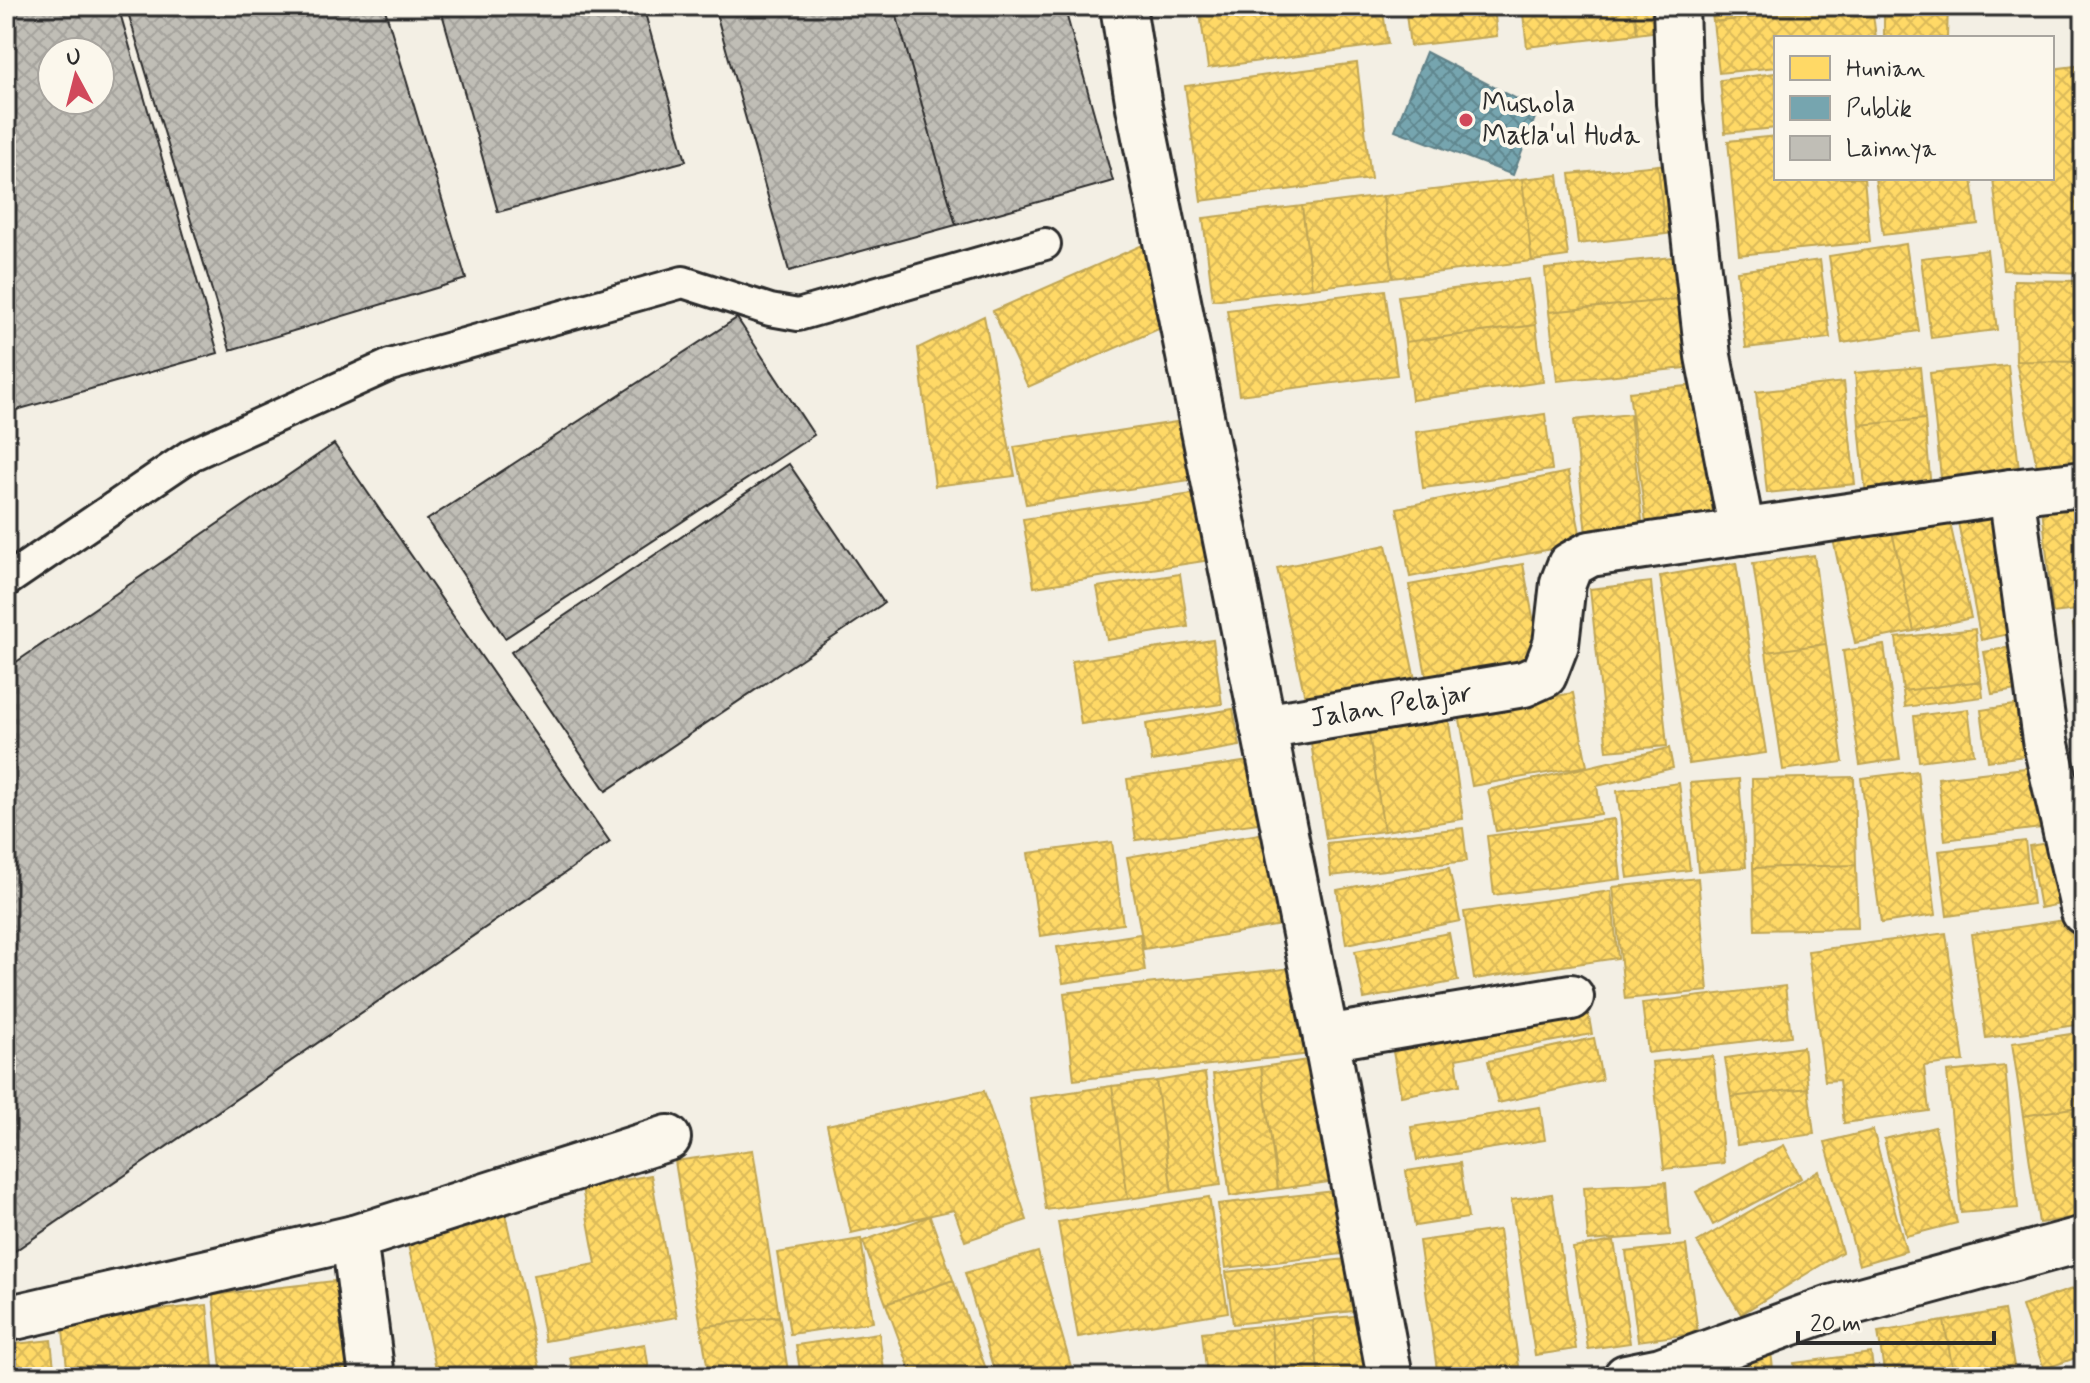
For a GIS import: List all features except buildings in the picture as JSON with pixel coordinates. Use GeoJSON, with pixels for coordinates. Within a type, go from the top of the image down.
{"type":"FeatureCollection","features":[{"type":"Feature","properties":{"kind":"street"},"geometry":{"type":"LineString","coordinates":[[1123,6],[1139,107],[1326,1038],[1390,1377]]}},
{"type":"Feature","properties":{"kind":"street"},"geometry":{"type":"LineString","coordinates":[[1676,6],[1679,103],[1708,356],[1742,532]]}},
{"type":"Feature","properties":{"kind":"street","name":"Jalan Pelajar"},"geometry":{"type":"LineString","coordinates":[[1263,727],[1524,684],[1544,675],[1556,644],[1563,583],[1570,565],[1590,554],[2084,484]]}},
{"type":"Feature","properties":{"kind":"street"},"geometry":{"type":"LineString","coordinates":[[2011,492],[2045,740],[2084,912]]}},
{"type":"Feature","properties":{"kind":"street"},"geometry":{"type":"LineString","coordinates":[[1326,1038],[1571,997]]}},
{"type":"Feature","properties":{"kind":"street"},"geometry":{"type":"LineString","coordinates":[[6,1319],[354,1238],[668,1138]]}},
{"type":"Feature","properties":{"kind":"street"},"geometry":{"type":"LineString","coordinates":[[354,1238],[372,1377]]}},
{"type":"Feature","properties":{"kind":"street"},"geometry":{"type":"LineString","coordinates":[[1626,1377],[1661,1370],[1831,1308],[2084,1239]]}},
{"type":"Feature","properties":{"kind":"lane"},"geometry":{"type":"LineString","coordinates":[[10,568],[191,455],[390,365],[683,282],[770,310],[798,315],[1045,244]]}},
{"type":"Feature","properties":{"kind":"place","name":"Mushola Matla'ul Huda"},"geometry":{"type":"Point","coordinates":[1466,120]}}]}
